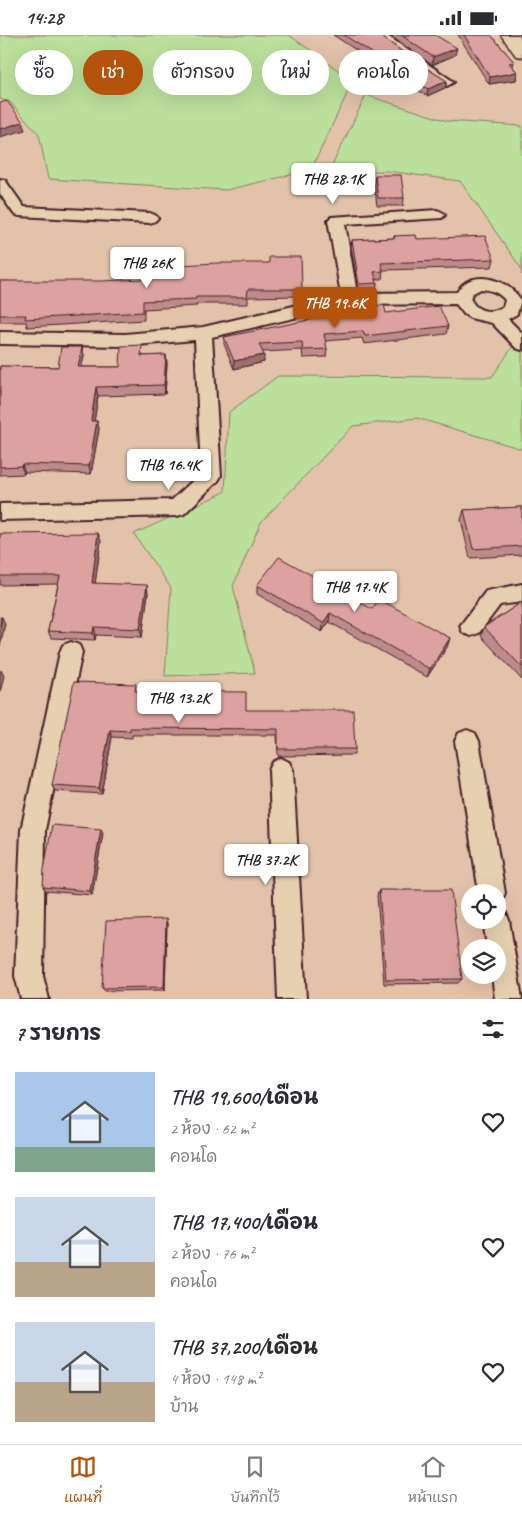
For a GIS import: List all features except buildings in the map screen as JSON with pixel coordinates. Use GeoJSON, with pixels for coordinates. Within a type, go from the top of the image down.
{"type":"FeatureCollection","features":[{"type":"Feature","properties":{"kind":"street"},"geometry":{"type":"LineString","coordinates":[[378,35],[447,82]]}},
{"type":"Feature","properties":{"kind":"street"},"geometry":{"type":"LineString","coordinates":[[510,35],[522,52]]}},
{"type":"Feature","properties":{"kind":"street"},"geometry":{"type":"LineString","coordinates":[[0,183],[19,211],[150,218]]}},
{"type":"Feature","properties":{"kind":"street"},"geometry":{"type":"LineString","coordinates":[[350,299],[336,220],[437,215]]}},
{"type":"Feature","properties":{"kind":"street"},"geometry":{"type":"LineString","coordinates":[[480,284],[498,286],[516,294],[511,310],[497,317],[478,315],[464,305],[462,298],[467,289],[480,284]]}},
{"type":"Feature","properties":{"kind":"street"},"geometry":{"type":"LineString","coordinates":[[0,338],[125,340],[203,333],[350,299],[462,298]]}},
{"type":"Feature","properties":{"kind":"street"},"geometry":{"type":"LineString","coordinates":[[497,317],[522,344]]}},
{"type":"Feature","properties":{"kind":"street"},"geometry":{"type":"LineString","coordinates":[[0,512],[177,508],[211,476],[203,333]]}},
{"type":"Feature","properties":{"kind":"street"},"geometry":{"type":"LineString","coordinates":[[471,626],[494,597],[522,593]]}},
{"type":"Feature","properties":{"kind":"street"},"geometry":{"type":"LineString","coordinates":[[35,999],[30,976],[33,830],[71,652]]}},
{"type":"Feature","properties":{"kind":"street"},"geometry":{"type":"LineString","coordinates":[[468,741],[491,884]]}},
{"type":"Feature","properties":{"kind":"street"},"geometry":{"type":"LineString","coordinates":[[281,771],[292,999]]}},
{"type":"Feature","properties":{"kind":"street"},"geometry":{"type":"LineString","coordinates":[[497,929],[509,999]]}},
{"type":"Feature","properties":{"kind":"green space"},"geometry":{"type":"Polygon","coordinates":[[[0,35],[289,35],[310,50],[262,50],[262,95],[329,95],[329,64],[339,71],[339,95],[346,95],[311,170],[226,190],[48,179],[39,134],[10,102],[0,99],[0,35]]]}},
{"type":"Feature","properties":{"kind":"green space"},"geometry":{"type":"Polygon","coordinates":[[[366,95],[447,121],[522,126],[522,275],[521,268],[460,181],[387,171],[329,172],[366,95]]]}},
{"type":"Feature","properties":{"kind":"green space"},"geometry":{"type":"Polygon","coordinates":[[[522,333],[522,449],[417,418],[353,426],[261,522],[233,586],[255,673],[165,676],[171,588],[134,534],[225,492],[229,412],[278,376],[492,377],[522,333]]]}}]}
